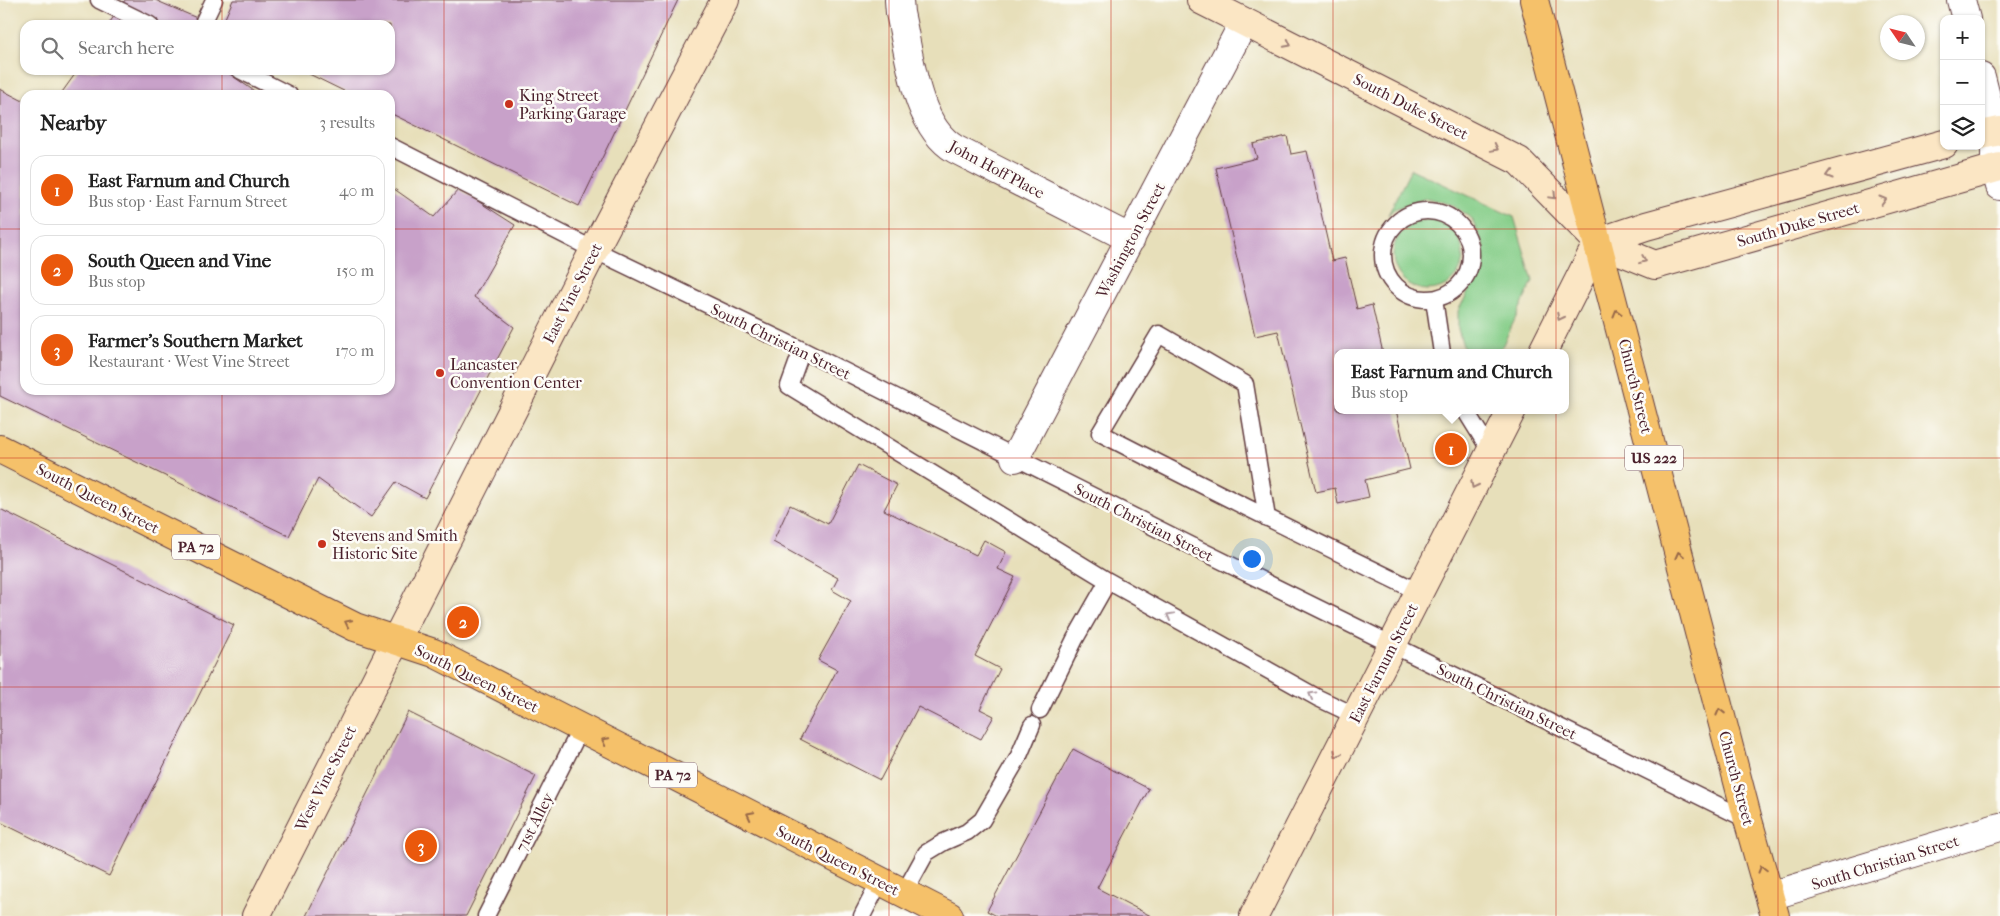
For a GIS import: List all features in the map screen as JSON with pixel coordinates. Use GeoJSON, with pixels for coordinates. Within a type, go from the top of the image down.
{"type":"FeatureCollection","features":[{"type":"Feature","properties":{"kind":"main road","name":"Church Street"},"geometry":{"type":"LineString","coordinates":[[1534,0],[1772,906]]}},
{"type":"Feature","properties":{"kind":"main road","name":"South Queen Street"},"geometry":{"type":"LineString","coordinates":[[0,449],[355,627],[434,653],[949,916]]}},
{"type":"Feature","properties":{"kind":"street","name":"East Vine Street"},"geometry":{"type":"LineString","coordinates":[[394,640],[594,250],[725,0]]}},
{"type":"Feature","properties":{"kind":"street","name":"John Hoff Place"},"geometry":{"type":"LineString","coordinates":[[899,0],[900,13],[918,92],[935,133],[955,149],[1131,239]]}},
{"type":"Feature","properties":{"kind":"street","name":"South Duke Street"},"geometry":{"type":"LineString","coordinates":[[1201,0],[1520,160],[1598,242],[1655,265],[1998,174]]}},
{"type":"Feature","properties":{"kind":"street"},"geometry":{"type":"LineString","coordinates":[[1961,0],[1965,15]]}},
{"type":"Feature","properties":{"kind":"street","name":"Washington Street"},"geometry":{"type":"LineString","coordinates":[[1015,458],[1244,22]]}},
{"type":"Feature","properties":{"kind":"street"},"geometry":{"type":"LineString","coordinates":[[1985,97],[1998,174]]}},
{"type":"Feature","properties":{"kind":"street"},"geometry":{"type":"LineString","coordinates":[[1544,349],[1598,242],[1646,226],[1940,145]]}},
{"type":"Feature","properties":{"kind":"street","name":"East Farnum Street"},"geometry":{"type":"LineString","coordinates":[[1254,916],[1510,414]]}},
{"type":"Feature","properties":{"kind":"street","name":"West Vine Street"},"geometry":{"type":"LineString","coordinates":[[256,916],[394,640]]}},
{"type":"Feature","properties":{"kind":"street","name":"South Christian Street"},"geometry":{"type":"LineString","coordinates":[[1772,906],[2000,827]]}},
{"type":"Feature","properties":{"kind":"lane"},"geometry":{"type":"LineString","coordinates":[[99,0],[140,20]]}},
{"type":"Feature","properties":{"kind":"lane"},"geometry":{"type":"LineString","coordinates":[[204,20],[214,0]]}},
{"type":"Feature","properties":{"kind":"lane"},"geometry":{"type":"LineString","coordinates":[[250,75],[280,90]]}},
{"type":"Feature","properties":{"kind":"lane","name":"South Christian Street"},"geometry":{"type":"LineString","coordinates":[[395,149],[594,250],[802,350],[1015,458],[1748,820]]}},
{"type":"Feature","properties":{"kind":"lane"},"geometry":{"type":"LineString","coordinates":[[1430,210],[1444,213],[1456,220],[1465,232],[1471,245],[1472,260],[1468,273],[1460,285],[1448,294],[1434,299],[1420,299],[1405,294],[1394,285],[1385,272],[1382,258],[1384,242],[1391,229],[1401,218],[1414,212],[1430,210]]}},
{"type":"Feature","properties":{"kind":"lane"},"geometry":{"type":"LineString","coordinates":[[1434,299],[1441,349]]}},
{"type":"Feature","properties":{"kind":"lane"},"geometry":{"type":"LineString","coordinates":[[1267,518],[1245,384],[1159,334],[1100,433],[1267,518],[1419,592]]}},
{"type":"Feature","properties":{"kind":"lane"},"geometry":{"type":"LineString","coordinates":[[802,350],[789,386],[1108,581],[1318,698],[1356,716]]}},
{"type":"Feature","properties":{"kind":"lane"},"geometry":{"type":"LineString","coordinates":[[1467,414],[1491,452]]}},
{"type":"Feature","properties":{"kind":"lane"},"geometry":{"type":"LineString","coordinates":[[1040,710],[1075,639],[1108,581]]}},
{"type":"Feature","properties":{"kind":"lane"},"geometry":{"type":"LineString","coordinates":[[862,916],[926,853],[944,842],[968,832],[982,820],[1018,758],[1032,725]]}},
{"type":"Feature","properties":{"kind":"lane","name":"71st Alley"},"geometry":{"type":"LineString","coordinates":[[486,916],[581,728]]}},
{"type":"Feature","properties":{"kind":"green space"},"geometry":{"type":"Polygon","coordinates":[[[1411,169],[1514,217],[1533,281],[1501,349],[1464,349],[1458,329],[1458,311],[1481,268],[1484,247],[1472,219],[1452,205],[1427,198],[1394,209],[1388,215],[1411,169]]]}},
{"type":"Feature","properties":{"kind":"green space"},"geometry":{"type":"Polygon","coordinates":[[[1435,220],[1448,226],[1457,235],[1461,241],[1463,255],[1461,269],[1453,280],[1442,288],[1421,290],[1414,288],[1403,280],[1395,269],[1393,248],[1395,241],[1403,230],[1414,222],[1435,220]]]}},
{"type":"Feature","properties":{"kind":"building"},"geometry":{"type":"Polygon","coordinates":[[[125,0],[155,0],[201,20],[151,20],[147,18],[146,20],[111,20],[125,0]]]}},
{"type":"Feature","properties":{"kind":"building","name":"King Street Parking Garage"},"geometry":{"type":"Polygon","coordinates":[[[233,0],[678,0],[579,206],[395,115],[395,90],[342,90],[311,75],[395,75],[395,20],[224,20],[233,0]]]}},
{"type":"Feature","properties":{"kind":"building"},"geometry":{"type":"Polygon","coordinates":[[[74,75],[231,75],[253,90],[64,90],[74,75]]]}},
{"type":"Feature","properties":{"kind":"building","name":"Lancaster Convention Center"},"geometry":{"type":"Polygon","coordinates":[[[0,89],[20,99],[20,395],[395,395],[395,190],[434,217],[459,189],[515,225],[474,297],[514,327],[425,498],[396,482],[371,517],[318,479],[289,536],[0,396],[0,89]]]}},
{"type":"Feature","properties":{"kind":"building"},"geometry":{"type":"Polygon","coordinates":[[[1287,136],[1291,154],[1307,151],[1332,261],[1345,258],[1357,309],[1372,305],[1382,349],[1334,349],[1334,414],[1397,414],[1410,469],[1365,480],[1369,497],[1338,504],[1335,488],[1316,492],[1278,331],[1255,336],[1216,168],[1257,158],[1253,144],[1287,136]]]}},
{"type":"Feature","properties":{"kind":"building"},"geometry":{"type":"Polygon","coordinates":[[[858,465],[897,485],[884,510],[976,555],[984,540],[1006,552],[998,569],[1015,577],[975,656],[1000,669],[980,709],[994,716],[981,739],[918,707],[880,780],[800,739],[837,670],[818,660],[851,601],[832,590],[838,578],[773,542],[790,505],[828,524],[858,465]]]}},
{"type":"Feature","properties":{"kind":"building"},"geometry":{"type":"Polygon","coordinates":[[[0,509],[234,625],[109,876],[0,822],[0,509]]]}},
{"type":"Feature","properties":{"kind":"building"},"geometry":{"type":"Polygon","coordinates":[[[408,712],[536,776],[466,916],[306,916],[408,712]]]}},
{"type":"Feature","properties":{"kind":"building"},"geometry":{"type":"Polygon","coordinates":[[[1073,749],[1149,789],[1097,888],[1151,916],[997,916],[987,911],[1073,749]]]}},
{"type":"Feature","properties":{"kind":"place","name":"King Street Parking Garage"},"geometry":{"type":"Point","coordinates":[509,104]}},
{"type":"Feature","properties":{"kind":"place","name":"Lancaster Convention Center"},"geometry":{"type":"Point","coordinates":[440,373]}},
{"type":"Feature","properties":{"kind":"place","name":"East Farnum and Church"},"geometry":{"type":"Point","coordinates":[1451,449]}},
{"type":"Feature","properties":{"kind":"place","name":"Stevens and Smith Historic Site"},"geometry":{"type":"Point","coordinates":[322,544]}},
{"type":"Feature","properties":{"kind":"place","name":"South Queen and Vine"},"geometry":{"type":"Point","coordinates":[463,622]}},
{"type":"Feature","properties":{"kind":"place","name":"Farmer's Southern Market"},"geometry":{"type":"Point","coordinates":[421,846]}}]}
